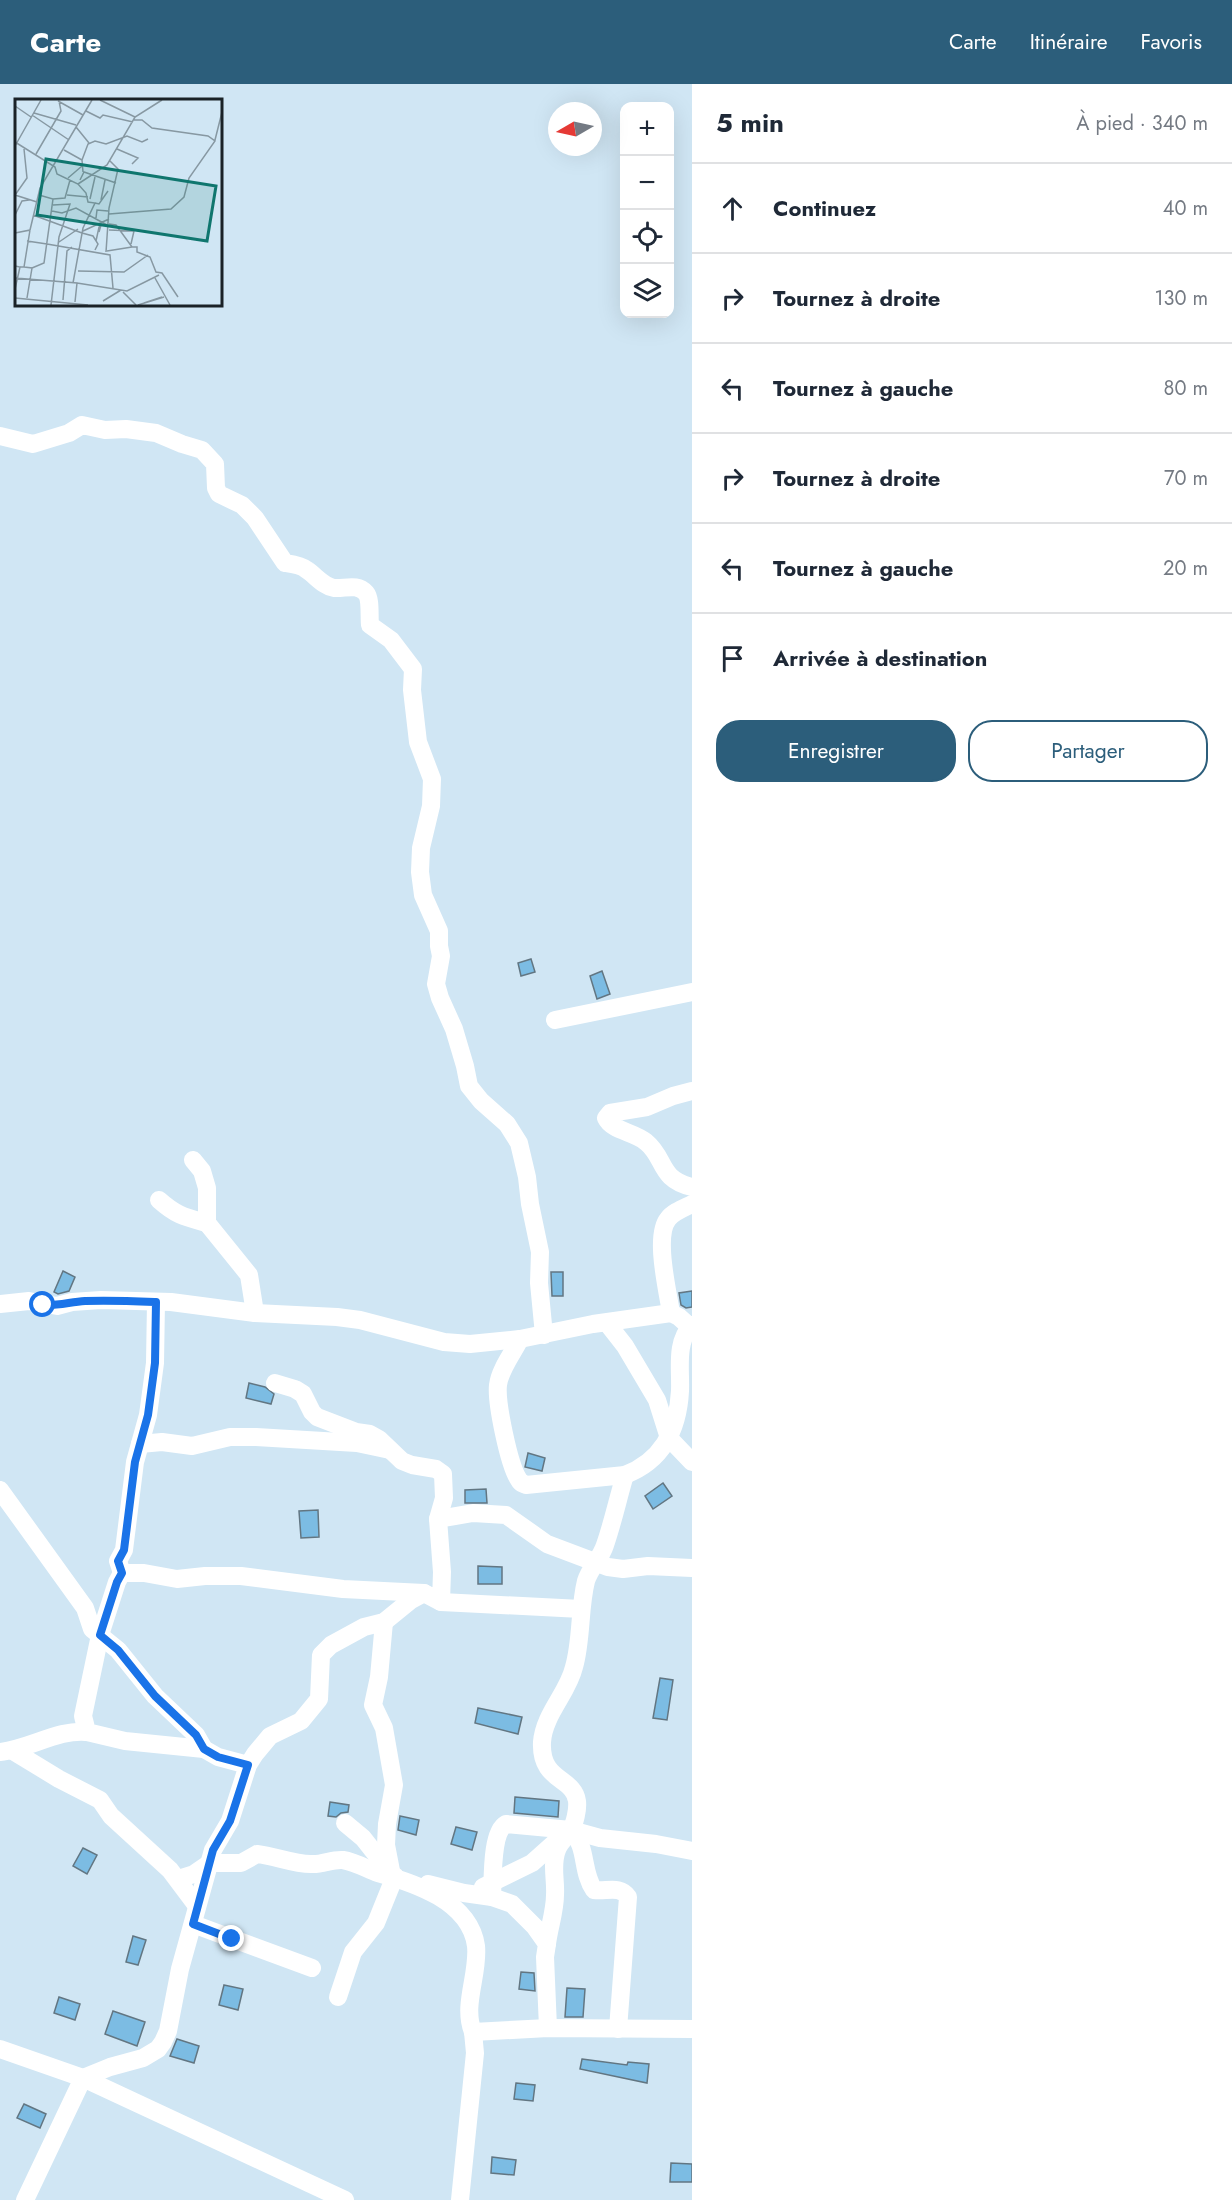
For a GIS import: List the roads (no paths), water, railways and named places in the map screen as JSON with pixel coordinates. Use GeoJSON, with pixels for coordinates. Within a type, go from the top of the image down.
{"type":"FeatureCollection","features":[{"type":"Feature","properties":{"kind":"street"},"geometry":{"type":"LineString","coordinates":[[0,436],[33,444],[69,433],[82,425],[105,430],[126,429],[156,433],[202,450],[215,464],[216,488],[219,494],[242,505],[255,518],[285,562],[305,568],[333,588],[354,586],[365,592],[370,600],[368,613],[370,625],[390,640],[409,662],[413,669],[411,690],[418,742],[432,779],[431,806],[421,848],[420,872],[423,895],[439,931],[441,956],[436,984],[454,1029],[469,1086],[481,1101],[507,1124],[519,1143],[540,1252],[539,1283],[544,1335]]}},
{"type":"Feature","properties":{"kind":"street"},"geometry":{"type":"LineString","coordinates":[[555,1020],[692,992]]}},
{"type":"Feature","properties":{"kind":"street"},"geometry":{"type":"LineString","coordinates":[[692,1091],[647,1107],[610,1113],[606,1118],[611,1124],[648,1143],[655,1150],[668,1174],[679,1183],[692,1187]]}},
{"type":"Feature","properties":{"kind":"street"},"geometry":{"type":"LineString","coordinates":[[193,1160],[202,1171],[207,1188],[207,1223]]}},
{"type":"Feature","properties":{"kind":"street"},"geometry":{"type":"LineString","coordinates":[[159,1200],[174,1213],[207,1223],[249,1275],[255,1312]]}},
{"type":"Feature","properties":{"kind":"street"},"geometry":{"type":"LineString","coordinates":[[671,1313],[662,1253],[662,1235],[665,1221],[672,1214],[692,1204]]}},
{"type":"Feature","properties":{"kind":"street"},"geometry":{"type":"LineString","coordinates":[[0,1304],[29,1301],[57,1306],[72,1302],[101,1300],[156,1302],[337,1317],[360,1320],[444,1342],[470,1344],[520,1339],[671,1313],[691,1325],[682,1340],[680,1393],[669,1438],[658,1454],[640,1469],[625,1475],[526,1485],[519,1481],[502,1425],[498,1383],[520,1339]]}},
{"type":"Feature","properties":{"kind":"street"},"geometry":{"type":"LineString","coordinates":[[82,1726],[100,1635],[122,1573],[118,1561],[124,1550],[135,1462],[147,1419],[155,1363],[156,1302]]}},
{"type":"Feature","properties":{"kind":"street"},"geometry":{"type":"LineString","coordinates":[[607,1323],[625,1346],[657,1400],[669,1438],[692,1462]]}},
{"type":"Feature","properties":{"kind":"street"},"geometry":{"type":"LineString","coordinates":[[275,1383],[303,1394],[317,1417],[356,1432],[370,1434],[379,1439],[402,1461],[436,1469],[443,1474],[444,1498],[438,1519],[442,1572],[441,1602]]}},
{"type":"Feature","properties":{"kind":"street"},"geometry":{"type":"LineString","coordinates":[[147,1419],[162,1442]]}},
{"type":"Feature","properties":{"kind":"street"},"geometry":{"type":"LineString","coordinates":[[140,1444],[162,1442],[192,1446],[230,1437],[256,1437],[346,1442],[390,1450]]}},
{"type":"Feature","properties":{"kind":"street"},"geometry":{"type":"LineString","coordinates":[[548,2028],[545,1958],[555,1895],[553,1862],[557,1848],[572,1830],[577,1799],[574,1792],[545,1766],[543,1732],[557,1700],[568,1685],[575,1666],[581,1609],[587,1579],[605,1548],[625,1475]]}},
{"type":"Feature","properties":{"kind":"street"},"geometry":{"type":"LineString","coordinates":[[0,1490],[85,1608],[92,1629],[118,1650],[155,1696],[196,1735],[204,1749]]}},
{"type":"Feature","properties":{"kind":"street"},"geometry":{"type":"LineString","coordinates":[[438,1519],[473,1513],[506,1515],[547,1544],[595,1563],[623,1569],[648,1566],[692,1568]]}},
{"type":"Feature","properties":{"kind":"street"},"geometry":{"type":"LineString","coordinates":[[122,1573],[144,1573],[177,1579],[241,1576],[342,1589],[424,1593],[441,1602],[581,1609]]}},
{"type":"Feature","properties":{"kind":"street"},"geometry":{"type":"LineString","coordinates":[[25,2200],[83,2078],[110,2067],[143,2058],[158,2049],[163,2042],[168,2031],[180,1969],[216,1843],[230,1821],[248,1765],[270,1736],[301,1721],[319,1699],[318,1673],[321,1655],[331,1645],[364,1627],[384,1622],[411,1600],[424,1593]]}},
{"type":"Feature","properties":{"kind":"street"},"geometry":{"type":"LineString","coordinates":[[338,1997],[353,1952],[376,1923],[397,1877],[386,1845],[394,1785],[384,1728],[373,1706],[379,1677],[384,1622]]}},
{"type":"Feature","properties":{"kind":"street"},"geometry":{"type":"LineString","coordinates":[[7,1751],[82,1726],[125,1741],[204,1749],[218,1757],[248,1765]]}},
{"type":"Feature","properties":{"kind":"street"},"geometry":{"type":"LineString","coordinates":[[7,1751],[100,1800],[111,1816],[170,1870],[197,1906]]}},
{"type":"Feature","properties":{"kind":"street"},"geometry":{"type":"LineString","coordinates":[[345,1823],[363,1838],[397,1877],[441,1898],[470,1926],[476,1945],[474,1987],[469,2017],[475,2053],[460,2200]]}},
{"type":"Feature","properties":{"kind":"street"},"geometry":{"type":"LineString","coordinates":[[492,1890],[498,1835],[503,1825],[507,1824],[572,1830],[600,1838],[656,1844],[692,1851]]}},
{"type":"Feature","properties":{"kind":"street"},"geometry":{"type":"LineString","coordinates":[[178,1879],[194,1874],[210,1863],[240,1863],[257,1854],[312,1864],[343,1860],[397,1877],[464,1893],[492,1890],[532,1863],[572,1830]]}},
{"type":"Feature","properties":{"kind":"street"},"geometry":{"type":"LineString","coordinates":[[572,1830],[578,1836],[581,1844],[588,1879],[594,1890],[620,1890],[628,1897],[618,2029]]}},
{"type":"Feature","properties":{"kind":"street"},"geometry":{"type":"LineString","coordinates":[[492,1890],[512,1904],[535,1927],[547,1944]]}},
{"type":"Feature","properties":{"kind":"street"},"geometry":{"type":"LineString","coordinates":[[193,1924],[312,1968]]}},
{"type":"Feature","properties":{"kind":"street"},"geometry":{"type":"LineString","coordinates":[[473,2032],[548,2028],[692,2029]]}},
{"type":"Feature","properties":{"kind":"street"},"geometry":{"type":"LineString","coordinates":[[0,2049],[83,2078],[345,2200]]}}]}
